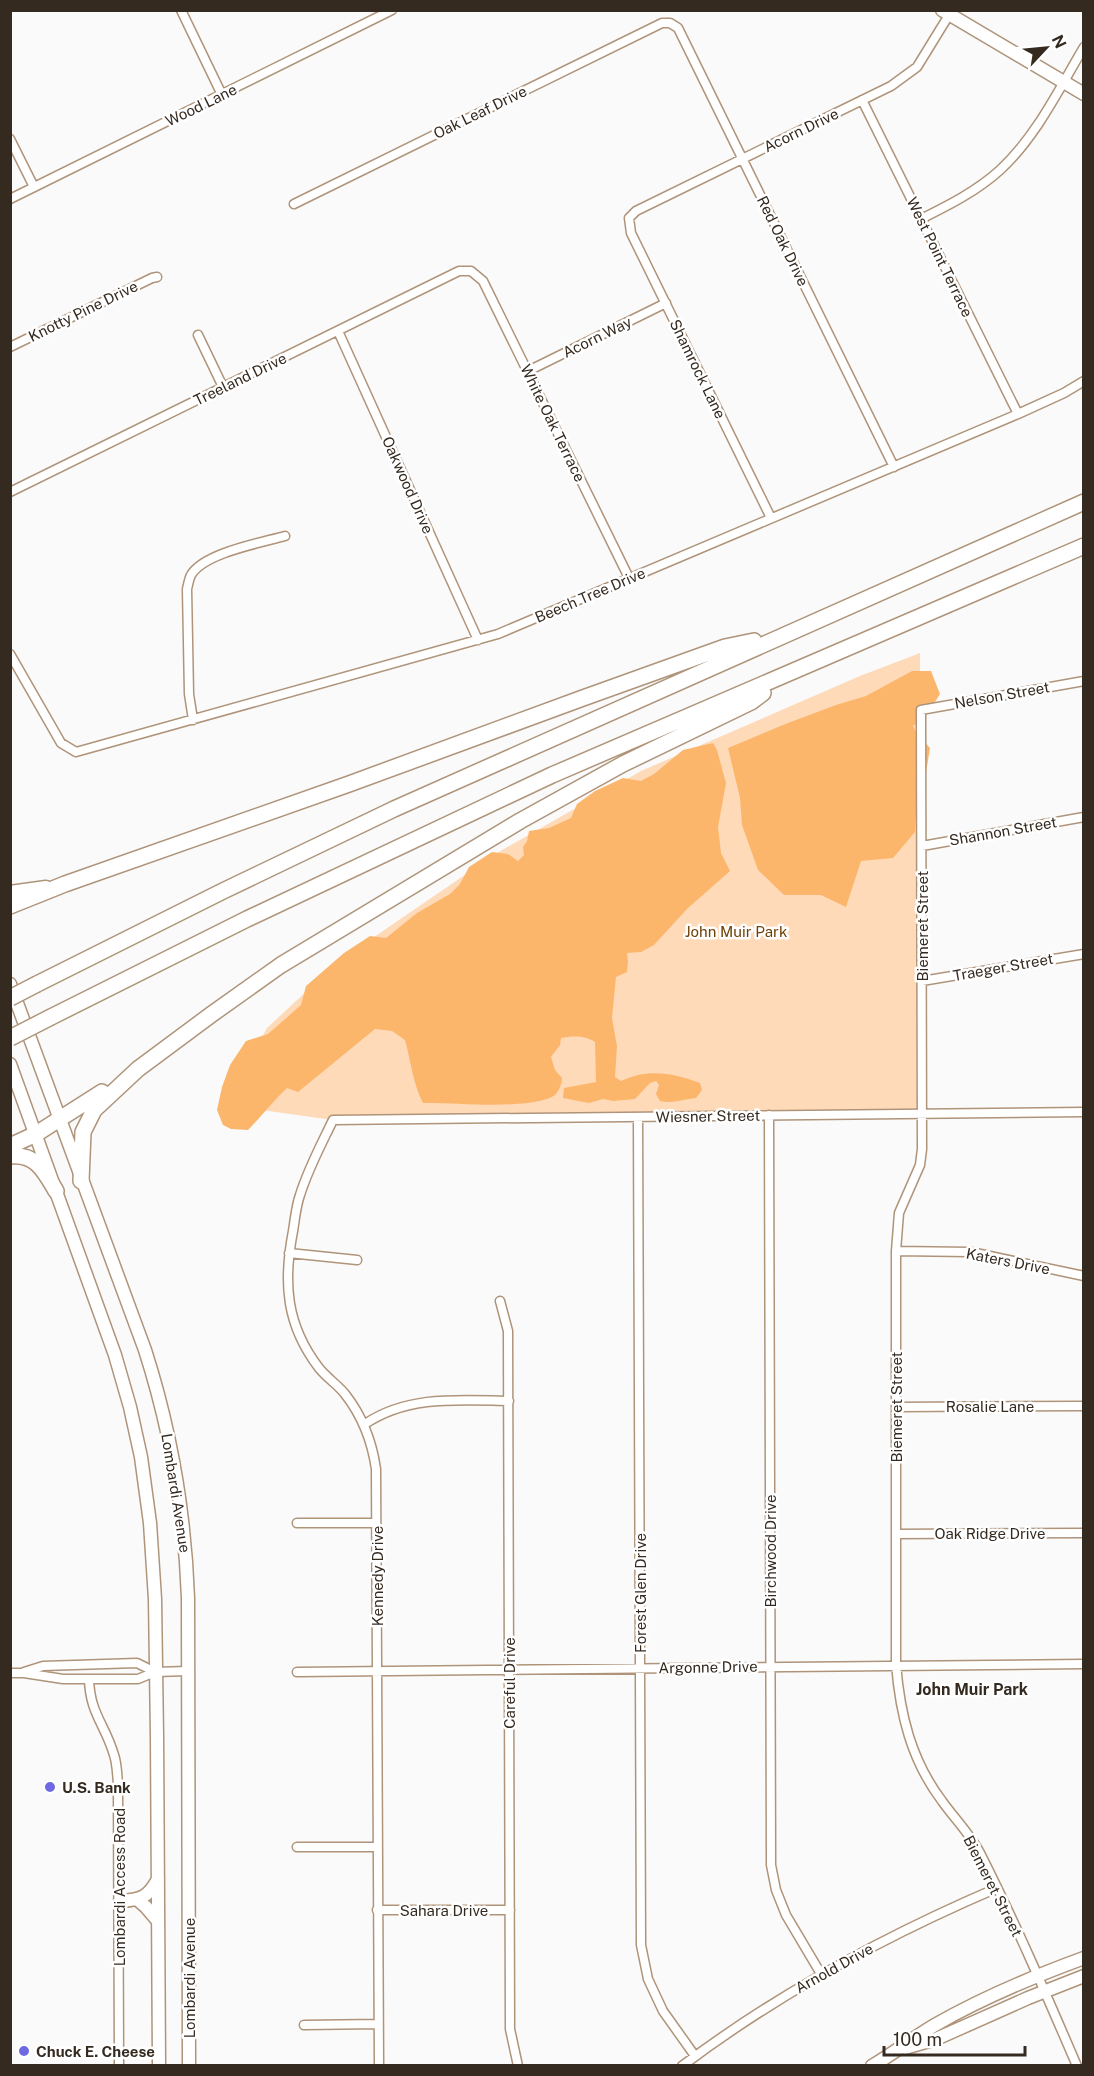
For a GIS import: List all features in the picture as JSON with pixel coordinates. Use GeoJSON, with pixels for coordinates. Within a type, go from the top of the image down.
{"type":"FeatureCollection","features":[{"type":"Feature","properties":{"kind":"highway"},"geometry":{"type":"LineString","coordinates":[[10,998],[394,808],[1083,502]]}},
{"type":"Feature","properties":{"kind":"highway"},"geometry":{"type":"LineString","coordinates":[[10,1038],[247,919],[420,836],[611,749],[1083,546]]}},
{"type":"Feature","properties":{"kind":"highway"},"geometry":{"type":"LineString","coordinates":[[10,906],[65,884],[349,784],[725,647],[786,634]]}},
{"type":"Feature","properties":{"kind":"highway"},"geometry":{"type":"LineString","coordinates":[[81,1181],[82,1137],[88,1118],[105,1098],[183,1034],[281,965],[453,861],[623,764],[751,702],[785,676]]}},
{"type":"Feature","properties":{"kind":"highway"},"geometry":{"type":"LineString","coordinates":[[10,1146],[36,1134],[138,1069]]}},
{"type":"Feature","properties":{"kind":"highway"},"geometry":{"type":"LineString","coordinates":[[10,1156],[26,1156],[35,1161],[56,1191]]}},
{"type":"Feature","properties":{"kind":"main road"},"geometry":{"type":"LineString","coordinates":[[945,13],[1083,94]]}},
{"type":"Feature","properties":{"kind":"main road"},"geometry":{"type":"LineString","coordinates":[[10,892],[65,884]]}},
{"type":"Feature","properties":{"kind":"main road","name":"Lombardi Avenue"},"geometry":{"type":"LineString","coordinates":[[10,984],[149,1364],[181,1499],[187,1561],[189,2066]]}},
{"type":"Feature","properties":{"kind":"main road","name":"Lombardi Avenue"},"geometry":{"type":"LineString","coordinates":[[10,1064],[115,1355],[139,1443],[152,1544],[159,2066]]}},
{"type":"Feature","properties":{"kind":"main road"},"geometry":{"type":"LineString","coordinates":[[120,1901],[138,1900],[149,1892],[158,1879]]}},
{"type":"Feature","properties":{"kind":"main road"},"geometry":{"type":"LineString","coordinates":[[138,1900],[158,1922]]}},
{"type":"Feature","properties":{"kind":"main road"},"geometry":{"type":"LineString","coordinates":[[872,2066],[951,2016],[1005,1989],[1083,1958]]}},
{"type":"Feature","properties":{"kind":"main road"},"geometry":{"type":"LineString","coordinates":[[901,2049],[936,2039],[1083,1976]]}},
{"type":"Feature","properties":{"kind":"street"},"geometry":{"type":"LineString","coordinates":[[181,10],[222,94]]}},
{"type":"Feature","properties":{"kind":"street","name":"Wood Lane"},"geometry":{"type":"LineString","coordinates":[[10,199],[392,10]]}},
{"type":"Feature","properties":{"kind":"street","name":"Acorn Drive"},"geometry":{"type":"LineString","coordinates":[[629,218],[636,211],[891,86],[917,67],[945,13]]}},
{"type":"Feature","properties":{"kind":"street","name":"Red Oak Drive"},"geometry":{"type":"LineString","coordinates":[[666,22],[678,28],[894,467]]}},
{"type":"Feature","properties":{"kind":"street","name":"Oak Leaf Drive"},"geometry":{"type":"LineString","coordinates":[[294,204],[666,22]]}},
{"type":"Feature","properties":{"kind":"street"},"geometry":{"type":"LineString","coordinates":[[921,219],[965,196],[1000,170],[1032,134],[1083,47]]}},
{"type":"Feature","properties":{"kind":"street","name":"West Point Terrace"},"geometry":{"type":"LineString","coordinates":[[862,100],[1018,414]]}},
{"type":"Feature","properties":{"kind":"street"},"geometry":{"type":"LineString","coordinates":[[10,138],[34,187]]}},
{"type":"Feature","properties":{"kind":"street","name":"Shamrock Lane"},"geometry":{"type":"LineString","coordinates":[[629,218],[631,233],[771,518]]}},
{"type":"Feature","properties":{"kind":"street","name":"Treeland Drive"},"geometry":{"type":"LineString","coordinates":[[10,492],[459,271],[471,271]]}},
{"type":"Feature","properties":{"kind":"street","name":"White Oak Terrace"},"geometry":{"type":"LineString","coordinates":[[471,271],[483,281],[629,578]]}},
{"type":"Feature","properties":{"kind":"street","name":"Knotty Pine Drive"},"geometry":{"type":"LineString","coordinates":[[10,347],[157,277]]}},
{"type":"Feature","properties":{"kind":"street","name":"Acorn Way"},"geometry":{"type":"LineString","coordinates":[[528,371],[666,303]]}},
{"type":"Feature","properties":{"kind":"street","name":"Oakwood Drive"},"geometry":{"type":"LineString","coordinates":[[338,331],[478,640]]}},
{"type":"Feature","properties":{"kind":"street"},"geometry":{"type":"LineString","coordinates":[[198,335],[223,387]]}},
{"type":"Feature","properties":{"kind":"street","name":"Beech Tree Drive"},"geometry":{"type":"LineString","coordinates":[[10,654],[61,743],[76,752],[498,634],[1018,414],[1064,393],[1083,381]]}},
{"type":"Feature","properties":{"kind":"street"},"geometry":{"type":"LineString","coordinates":[[193,720],[189,694],[187,589],[191,575],[219,555],[285,536]]}},
{"type":"Feature","properties":{"kind":"street","name":"Nelson Street"},"geometry":{"type":"LineString","coordinates":[[921,710],[1083,681]]}},
{"type":"Feature","properties":{"kind":"street","name":"Biemeret Street"},"geometry":{"type":"LineString","coordinates":[[921,710],[922,1149],[920,1166],[899,1213],[896,1251],[896,1664],[899,1700],[920,1764],[941,1801],[978,1849],[1077,2066]]}},
{"type":"Feature","properties":{"kind":"street","name":"Shannon Street"},"geometry":{"type":"LineString","coordinates":[[922,846],[1083,817]]}},
{"type":"Feature","properties":{"kind":"street","name":"Traeger Street"},"geometry":{"type":"LineString","coordinates":[[922,981],[1083,954]]}},
{"type":"Feature","properties":{"kind":"street","name":"Wiesner Street"},"geometry":{"type":"LineString","coordinates":[[333,1120],[1083,1112]]}},
{"type":"Feature","properties":{"kind":"street","name":"Birchwood Drive"},"geometry":{"type":"LineString","coordinates":[[769,1115],[771,1865],[776,1890],[786,1915],[821,1974]]}},
{"type":"Feature","properties":{"kind":"street","name":"Forest Glen Drive"},"geometry":{"type":"LineString","coordinates":[[638,1117],[641,1946],[648,1979],[663,2011],[695,2056]]}},
{"type":"Feature","properties":{"kind":"street","name":"Kennedy Drive"},"geometry":{"type":"LineString","coordinates":[[333,1120],[299,1197],[289,1252],[287,1280],[289,1306],[300,1339],[320,1370],[344,1393],[365,1424],[374,1451],[376,1469],[379,2066]]}},
{"type":"Feature","properties":{"kind":"street","name":"Katers Drive"},"geometry":{"type":"LineString","coordinates":[[896,1251],[971,1252],[1083,1276]]}},
{"type":"Feature","properties":{"kind":"street"},"geometry":{"type":"LineString","coordinates":[[289,1252],[357,1260]]}},
{"type":"Feature","properties":{"kind":"street","name":"Careful Drive"},"geometry":{"type":"LineString","coordinates":[[500,1301],[508,1332],[510,2029],[518,2066]]}},
{"type":"Feature","properties":{"kind":"street"},"geometry":{"type":"LineString","coordinates":[[365,1424],[376,1416],[418,1403],[439,1400],[509,1401]]}},
{"type":"Feature","properties":{"kind":"street","name":"Rosalie Lane"},"geometry":{"type":"LineString","coordinates":[[896,1407],[1083,1406]]}},
{"type":"Feature","properties":{"kind":"street"},"geometry":{"type":"LineString","coordinates":[[297,1523],[376,1523]]}},
{"type":"Feature","properties":{"kind":"street","name":"Oak Ridge Drive"},"geometry":{"type":"LineString","coordinates":[[896,1534],[1083,1533]]}},
{"type":"Feature","properties":{"kind":"street"},"geometry":{"type":"LineString","coordinates":[[24,1672],[43,1666],[137,1663],[155,1672]]}},
{"type":"Feature","properties":{"kind":"street","name":"Argonne Drive"},"geometry":{"type":"LineString","coordinates":[[297,1672],[896,1664],[1083,1664]]}},
{"type":"Feature","properties":{"kind":"street"},"geometry":{"type":"LineString","coordinates":[[10,1672],[24,1672],[63,1679],[138,1679],[155,1672],[188,1671]]}},
{"type":"Feature","properties":{"kind":"street","name":"Lombardi Access Road"},"geometry":{"type":"LineString","coordinates":[[89,1679],[89,1694],[94,1711],[115,1757],[118,1783],[119,2066]]}},
{"type":"Feature","properties":{"kind":"street"},"geometry":{"type":"LineString","coordinates":[[297,1847],[377,1846]]}},
{"type":"Feature","properties":{"kind":"street","name":"Arnold Drive"},"geometry":{"type":"LineString","coordinates":[[682,2066],[758,2012],[821,1974],[939,1913],[997,1888]]}},
{"type":"Feature","properties":{"kind":"street","name":"Sahara Drive"},"geometry":{"type":"LineString","coordinates":[[377,1910],[510,1910]]}},
{"type":"Feature","properties":{"kind":"street"},"geometry":{"type":"LineString","coordinates":[[304,2025],[378,2024]]}},
{"type":"Feature","properties":{"kind":"green space","name":"John Muir Park"},"geometry":{"type":"Polygon","coordinates":[[[920,653],[922,1114],[333,1120],[225,1105],[267,1028],[339,961],[497,853],[641,771],[860,676],[920,653]]]}},
{"type":"Feature","properties":{"kind":"shaded area"},"geometry":{"type":"Polygon","coordinates":[[[912,671],[931,671],[940,694],[926,716],[913,726],[930,748],[924,785],[916,813],[915,832],[893,858],[861,861],[846,907],[821,895],[784,895],[758,870],[742,825],[740,798],[728,748],[788,723],[866,696],[912,671]]]}},
{"type":"Feature","properties":{"kind":"shaded area"},"geometry":{"type":"Polygon","coordinates":[[[713,743],[726,783],[718,827],[721,853],[730,871],[687,909],[654,945],[641,952],[627,953],[627,972],[616,977],[612,1018],[617,1046],[615,1077],[621,1081],[641,1074],[660,1073],[680,1077],[700,1083],[702,1090],[696,1098],[674,1102],[660,1101],[656,1094],[659,1085],[656,1081],[650,1083],[635,1099],[613,1101],[603,1099],[589,1103],[563,1098],[564,1088],[596,1082],[595,1042],[583,1037],[574,1037],[561,1038],[560,1045],[551,1057],[555,1070],[562,1080],[555,1095],[544,1100],[492,1105],[423,1103],[414,1081],[405,1040],[392,1031],[375,1029],[298,1092],[287,1088],[248,1130],[231,1129],[223,1125],[217,1110],[222,1087],[230,1065],[246,1041],[268,1034],[301,1005],[306,986],[344,953],[370,936],[386,938],[417,913],[450,894],[460,884],[469,867],[492,852],[508,854],[518,861],[524,855],[523,847],[529,831],[549,828],[571,818],[577,804],[595,791],[623,778],[641,781],[654,774],[683,750],[713,743]]]}},
{"type":"Feature","properties":{"kind":"place","name":"U.S. Bank"},"geometry":{"type":"Point","coordinates":[50,1787]}},
{"type":"Feature","properties":{"kind":"place","name":"Chuck E. Cheese"},"geometry":{"type":"Point","coordinates":[24,2051]}},
{"type":"Feature","properties":{"kind":"district","name":"John Muir Park"},"geometry":{"type":"Point","coordinates":[972,1689]}}]}
